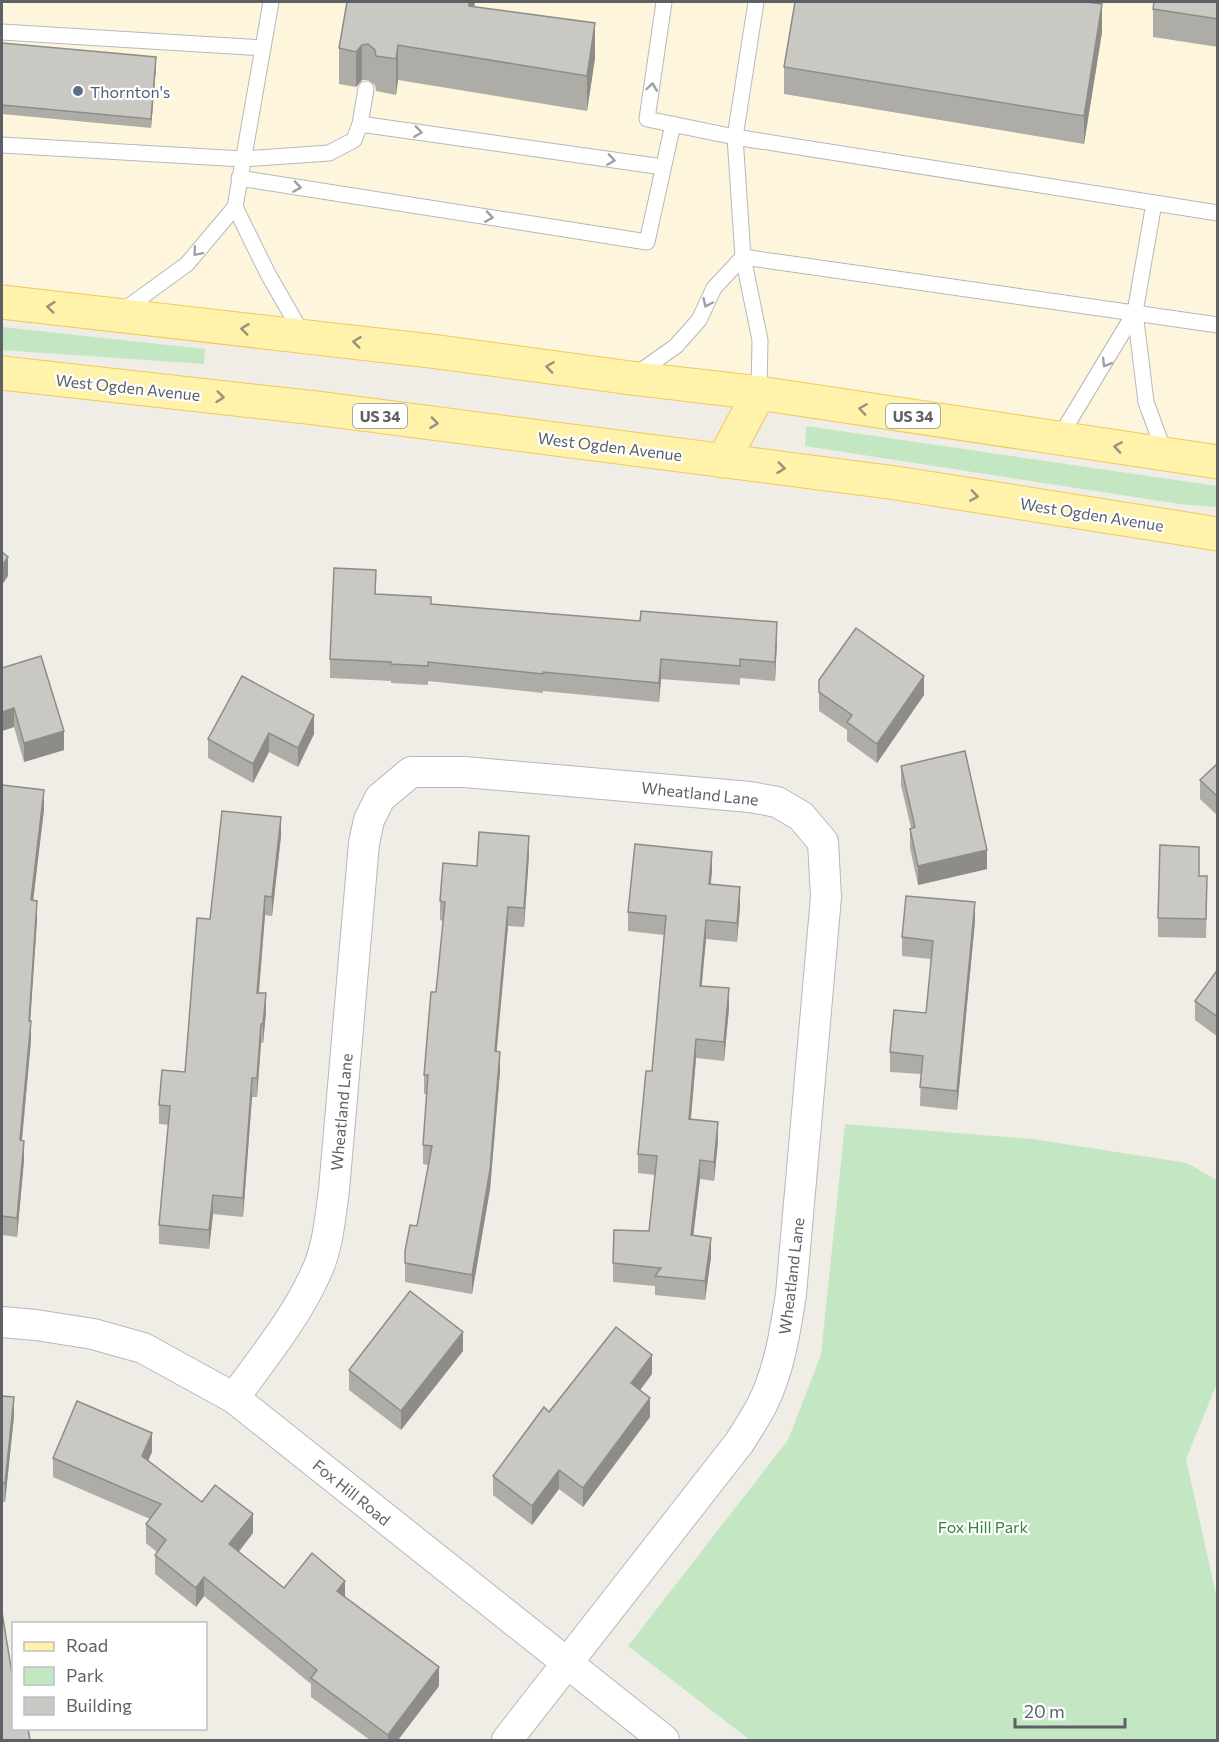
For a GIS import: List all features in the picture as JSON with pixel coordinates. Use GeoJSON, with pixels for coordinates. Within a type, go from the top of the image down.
{"type":"FeatureCollection","features":[{"type":"Feature","properties":{"kind":"main road","name":"US 34"},"geometry":{"type":"LineString","coordinates":[[2,302],[303,335],[759,393],[1218,462]]}},
{"type":"Feature","properties":{"kind":"main road","name":"West Ogden Avenue"},"geometry":{"type":"LineString","coordinates":[[2,373],[316,408],[896,483],[1218,534]]}},
{"type":"Feature","properties":{"kind":"main road"},"geometry":{"type":"LineString","coordinates":[[723,461],[759,393]]}},
{"type":"Feature","properties":{"kind":"street","name":"Wheatland Lane"},"geometry":{"type":"LineString","coordinates":[[234,1398],[291,1317],[316,1275],[326,1242],[334,1190],[364,843],[369,820],[380,798],[411,772],[465,772],[750,797],[777,802],[801,816],[823,842],[825,897],[791,1294],[785,1335],[776,1369],[762,1406],[739,1443],[507,1740]]}},
{"type":"Feature","properties":{"kind":"street","name":"Fox Hill Road"},"geometry":{"type":"LineString","coordinates":[[2,1322],[36,1324],[93,1334],[143,1348],[234,1398],[664,1740]]}},
{"type":"Feature","properties":{"kind":"lane"},"geometry":{"type":"LineString","coordinates":[[118,314],[187,264],[235,207],[271,2]]}},
{"type":"Feature","properties":{"kind":"lane"},"geometry":{"type":"LineString","coordinates":[[664,2],[647,119],[735,137],[1218,213]]}},
{"type":"Feature","properties":{"kind":"lane"},"geometry":{"type":"LineString","coordinates":[[756,2],[735,137],[743,257],[760,340],[759,393]]}},
{"type":"Feature","properties":{"kind":"lane"},"geometry":{"type":"LineString","coordinates":[[2,32],[263,48]]}},
{"type":"Feature","properties":{"kind":"lane"},"geometry":{"type":"LineString","coordinates":[[2,145],[243,159],[329,153],[354,140],[360,124],[366,89]]}},
{"type":"Feature","properties":{"kind":"lane"},"geometry":{"type":"LineString","coordinates":[[360,124],[663,167]]}},
{"type":"Feature","properties":{"kind":"lane"},"geometry":{"type":"LineString","coordinates":[[239,178],[647,242],[673,124]]}},
{"type":"Feature","properties":{"kind":"lane"},"geometry":{"type":"LineString","coordinates":[[1154,203],[1135,312],[1146,402],[1165,454]]}},
{"type":"Feature","properties":{"kind":"lane"},"geometry":{"type":"LineString","coordinates":[[235,207],[267,274],[303,335]]}},
{"type":"Feature","properties":{"kind":"lane"},"geometry":{"type":"LineString","coordinates":[[743,257],[1218,325]]}},
{"type":"Feature","properties":{"kind":"lane"},"geometry":{"type":"LineString","coordinates":[[631,378],[676,346],[699,320],[714,288],[743,257]]}},
{"type":"Feature","properties":{"kind":"lane"},"geometry":{"type":"LineString","coordinates":[[1059,438],[1135,312]]}},
{"type":"Feature","properties":{"kind":"shaded area"},"geometry":{"type":"Polygon","coordinates":[[[2,2],[1217,2],[1217,444],[2,284],[2,2]]]}},
{"type":"Feature","properties":{"kind":"green space"},"geometry":{"type":"Polygon","coordinates":[[[2,327],[205,349],[204,364],[2,350],[2,327]]]}},
{"type":"Feature","properties":{"kind":"green space"},"geometry":{"type":"Polygon","coordinates":[[[806,426],[1217,486],[1217,507],[1180,504],[805,446],[806,426]]]}},
{"type":"Feature","properties":{"kind":"green space","name":"Fox Hill Park"},"geometry":{"type":"Polygon","coordinates":[[[845,1124],[1032,1139],[1187,1163],[1217,1180],[1217,1383],[1186,1459],[1217,1599],[1217,1740],[750,1740],[628,1646],[788,1440],[821,1355],[845,1124]]]}},
{"type":"Feature","properties":{"kind":"building"},"geometry":{"type":"Polygon","coordinates":[[[347,2],[469,2],[469,6],[595,23],[587,76],[398,45],[396,59],[376,56],[375,50],[368,44],[362,45],[356,52],[339,48],[347,2]]]}},
{"type":"Feature","properties":{"kind":"building"},"geometry":{"type":"Polygon","coordinates":[[[795,2],[1086,2],[1102,4],[1084,116],[784,67],[795,2]]]}},
{"type":"Feature","properties":{"kind":"building"},"geometry":{"type":"Polygon","coordinates":[[[1154,2],[1218,2],[1218,19],[1153,9],[1154,2]]]}},
{"type":"Feature","properties":{"kind":"building","name":"Thornton's"},"geometry":{"type":"Polygon","coordinates":[[[2,43],[156,57],[151,119],[2,105],[2,43]]]}},
{"type":"Feature","properties":{"kind":"building"},"geometry":{"type":"Polygon","coordinates":[[[2,552],[8,557],[2,566],[2,552]]]}},
{"type":"Feature","properties":{"kind":"building"},"geometry":{"type":"Polygon","coordinates":[[[334,568],[376,570],[375,594],[431,597],[431,604],[640,621],[641,611],[777,622],[775,662],[740,659],[740,666],[661,659],[659,683],[428,662],[428,666],[330,659],[334,568]]]}},
{"type":"Feature","properties":{"kind":"building"},"geometry":{"type":"Polygon","coordinates":[[[856,628],[924,676],[877,744],[847,722],[852,715],[819,692],[819,680],[856,628]]]}},
{"type":"Feature","properties":{"kind":"building"},"geometry":{"type":"Polygon","coordinates":[[[41,656],[64,731],[24,743],[14,708],[2,712],[2,668],[41,656]]]}},
{"type":"Feature","properties":{"kind":"building"},"geometry":{"type":"Polygon","coordinates":[[[242,676],[314,715],[298,748],[269,733],[253,764],[208,739],[242,676]]]}},
{"type":"Feature","properties":{"kind":"building"},"geometry":{"type":"Polygon","coordinates":[[[965,751],[987,850],[918,866],[910,829],[915,827],[901,766],[965,751]]]}},
{"type":"Feature","properties":{"kind":"building"},"geometry":{"type":"Polygon","coordinates":[[[1218,763],[1218,797],[1200,780],[1218,763]]]}},
{"type":"Feature","properties":{"kind":"building"},"geometry":{"type":"Polygon","coordinates":[[[2,785],[44,790],[31,900],[37,901],[29,1021],[31,1021],[20,1140],[24,1141],[17,1218],[2,1216],[2,785]]]}},
{"type":"Feature","properties":{"kind":"building"},"geometry":{"type":"Polygon","coordinates":[[[222,811],[281,817],[272,897],[265,896],[257,993],[266,993],[257,1078],[252,1078],[243,1198],[213,1195],[209,1230],[159,1225],[170,1106],[159,1105],[162,1070],[185,1072],[197,918],[210,919],[222,811]]]}},
{"type":"Feature","properties":{"kind":"building"},"geometry":{"type":"Polygon","coordinates":[[[479,832],[529,836],[524,908],[508,907],[495,1051],[500,1052],[490,1170],[472,1275],[405,1263],[405,1251],[410,1225],[417,1226],[432,1146],[423,1145],[428,1075],[424,1075],[431,992],[436,992],[445,902],[440,901],[443,863],[477,866],[479,832]]]}},
{"type":"Feature","properties":{"kind":"building"},"geometry":{"type":"Polygon","coordinates":[[[635,844],[712,852],[709,884],[740,887],[737,923],[706,920],[700,986],[729,988],[724,1042],[696,1039],[689,1119],[718,1122],[714,1162],[700,1160],[691,1235],[711,1238],[705,1281],[655,1276],[661,1268],[613,1263],[614,1230],[649,1231],[657,1156],[638,1154],[646,1071],[652,1071],[666,916],[628,912],[635,844]]]}},
{"type":"Feature","properties":{"kind":"building"},"geometry":{"type":"Polygon","coordinates":[[[1160,845],[1199,847],[1199,876],[1207,876],[1206,919],[1158,918],[1160,845]]]}},
{"type":"Feature","properties":{"kind":"building"},"geometry":{"type":"Polygon","coordinates":[[[906,896],[975,902],[957,1091],[920,1087],[923,1056],[890,1052],[894,1010],[926,1013],[933,941],[902,937],[906,896]]]}},
{"type":"Feature","properties":{"kind":"building"},"geometry":{"type":"Polygon","coordinates":[[[1218,969],[1218,1017],[1195,1001],[1218,969]]]}},
{"type":"Feature","properties":{"kind":"building"},"geometry":{"type":"Polygon","coordinates":[[[410,1291],[463,1332],[401,1411],[349,1370],[410,1291]]]}},
{"type":"Feature","properties":{"kind":"building"},"geometry":{"type":"Polygon","coordinates":[[[616,1327],[652,1355],[631,1383],[650,1398],[583,1488],[559,1470],[532,1506],[493,1476],[544,1407],[549,1412],[616,1327]]]}},
{"type":"Feature","properties":{"kind":"building"},"geometry":{"type":"Polygon","coordinates":[[[2,1396],[14,1397],[5,1483],[2,1483],[2,1396]]]}},
{"type":"Feature","properties":{"kind":"building"},"geometry":{"type":"Polygon","coordinates":[[[77,1401],[152,1433],[142,1456],[202,1502],[215,1485],[253,1514],[229,1544],[284,1588],[312,1553],[345,1581],[337,1591],[439,1667],[388,1735],[311,1678],[317,1670],[204,1577],[196,1588],[155,1555],[166,1540],[146,1524],[161,1504],[53,1458],[77,1401]]]}},
{"type":"Feature","properties":{"kind":"building"},"geometry":{"type":"Polygon","coordinates":[[[2,1612],[12,1674],[12,1730],[28,1730],[30,1740],[2,1740],[2,1612]]]}},
{"type":"Feature","properties":{"kind":"place","name":"Thornton's"},"geometry":{"type":"Point","coordinates":[78,91]}}]}
